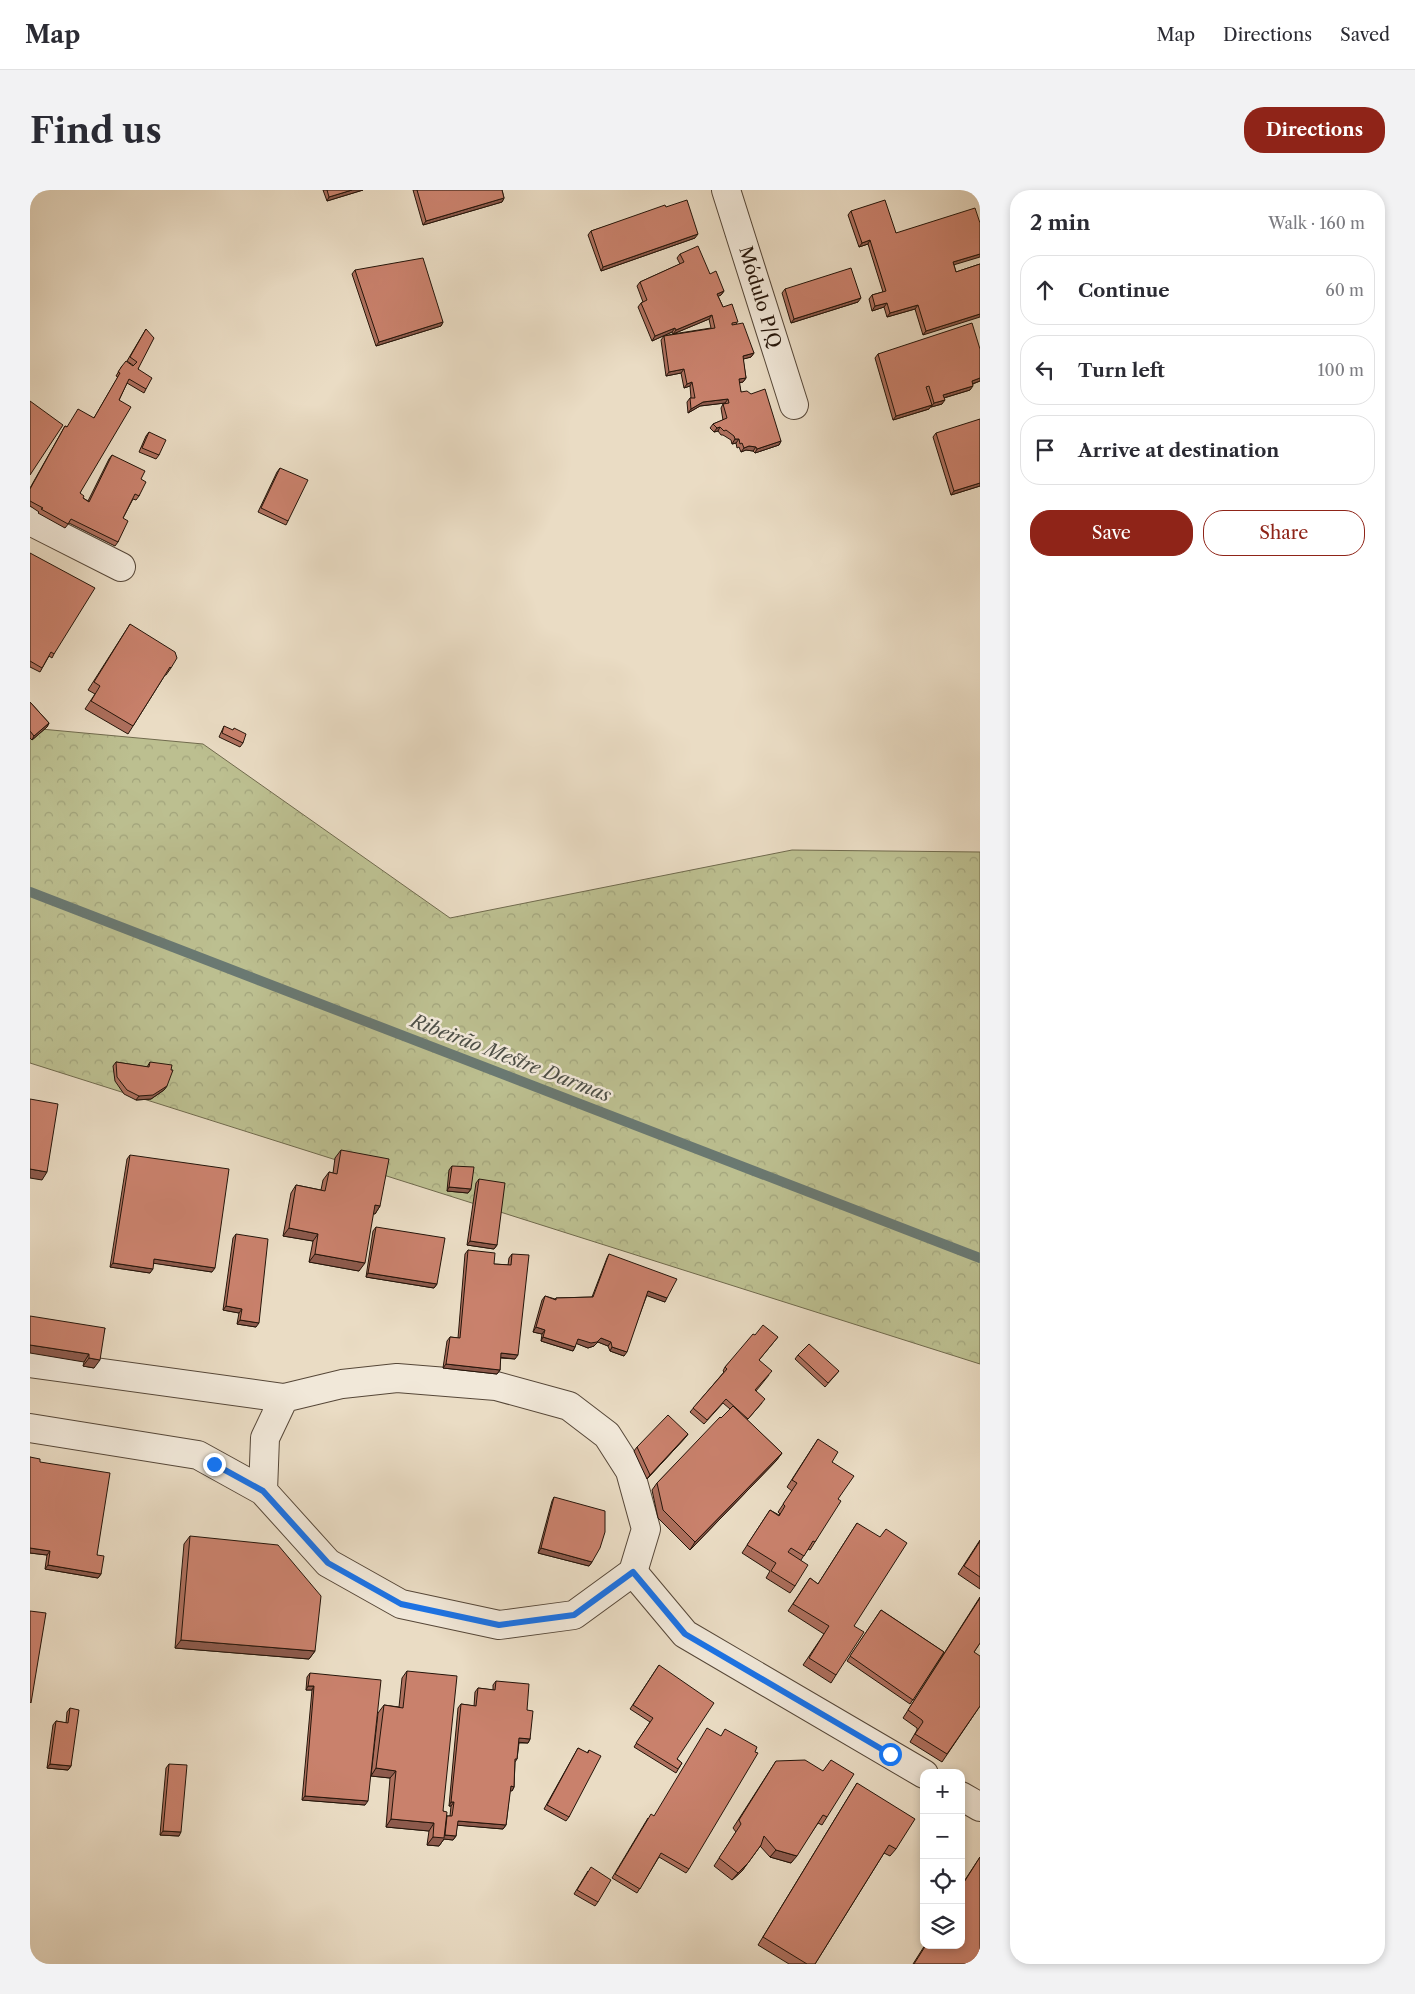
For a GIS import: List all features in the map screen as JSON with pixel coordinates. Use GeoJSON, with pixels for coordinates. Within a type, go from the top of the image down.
{"type":"FeatureCollection","features":[{"type":"Feature","properties":{"kind":"street","name":"Módulo P/Q"},"geometry":{"type":"LineString","coordinates":[[726,190],[794,405]]}},
{"type":"Feature","properties":{"kind":"street"},"geometry":{"type":"LineString","coordinates":[[30,521],[121,567]]}},
{"type":"Feature","properties":{"kind":"street"},"geometry":{"type":"LineString","coordinates":[[30,1363],[284,1398],[342,1384],[397,1378],[496,1386],[569,1406],[607,1435],[630,1471],[646,1529],[633,1572],[574,1615],[499,1625],[401,1604],[328,1563],[263,1491],[198,1455],[30,1428]]}},
{"type":"Feature","properties":{"kind":"street"},"geometry":{"type":"LineString","coordinates":[[263,1491],[265,1438],[284,1398]]}},
{"type":"Feature","properties":{"kind":"street"},"geometry":{"type":"LineString","coordinates":[[633,1572],[685,1634],[920,1772]]}},
{"type":"Feature","properties":{"kind":"street"},"geometry":{"type":"LineString","coordinates":[[965,1798],[980,1807]]}},
{"type":"Feature","properties":{"kind":"green space"},"geometry":{"type":"Polygon","coordinates":[[[30,728],[203,744],[450,918],[792,850],[980,852],[980,1364],[30,1063],[30,728]]]}},
{"type":"Feature","properties":{"kind":"building"},"geometry":{"type":"Polygon","coordinates":[[[327,190],[352,190],[329,197],[327,190]]]}},
{"type":"Feature","properties":{"kind":"building"},"geometry":{"type":"Polygon","coordinates":[[[417,190],[502,190],[504,198],[426,221],[417,190]]]}},
{"type":"Feature","properties":{"kind":"building"},"geometry":{"type":"Polygon","coordinates":[[[687,200],[698,234],[603,267],[591,231],[665,205],[666,207],[687,200]]]}},
{"type":"Feature","properties":{"kind":"building"},"geometry":{"type":"Polygon","coordinates":[[[885,200],[896,233],[975,208],[980,223],[980,254],[953,262],[956,272],[980,264],[980,314],[926,331],[918,305],[890,313],[887,303],[875,306],[872,295],[886,291],[870,240],[862,243],[851,211],[885,200]]]}},
{"type":"Feature","properties":{"kind":"building"},"geometry":{"type":"Polygon","coordinates":[[[698,246],[710,274],[716,271],[724,291],[717,294],[723,307],[732,304],[738,322],[732,323],[732,325],[743,323],[754,353],[743,356],[746,378],[739,379],[741,392],[747,391],[751,394],[765,389],[781,441],[757,449],[756,447],[749,446],[744,448],[742,443],[740,444],[739,439],[735,439],[726,430],[724,431],[720,427],[717,428],[713,424],[727,418],[723,404],[729,403],[728,399],[703,402],[691,409],[690,398],[695,398],[692,382],[687,384],[684,369],[669,372],[664,336],[715,328],[712,315],[676,330],[675,328],[655,336],[641,303],[647,300],[640,282],[684,262],[680,254],[698,246]]]}},
{"type":"Feature","properties":{"kind":"building"},"geometry":{"type":"Polygon","coordinates":[[[423,258],[443,322],[379,342],[355,270],[423,258]]]}},
{"type":"Feature","properties":{"kind":"building"},"geometry":{"type":"Polygon","coordinates":[[[851,268],[861,298],[794,319],[785,289],[851,268]]]}},
{"type":"Feature","properties":{"kind":"building"},"geometry":{"type":"Polygon","coordinates":[[[972,323],[980,349],[980,378],[972,381],[973,386],[943,395],[945,400],[934,403],[929,386],[926,387],[932,405],[896,416],[878,354],[972,323]]]}},
{"type":"Feature","properties":{"kind":"building"},"geometry":{"type":"Polygon","coordinates":[[[146,329],[154,338],[138,369],[152,378],[146,389],[129,379],[119,400],[131,407],[80,493],[89,502],[112,455],[145,471],[141,479],[146,482],[139,496],[135,494],[123,518],[128,521],[118,542],[71,519],[68,524],[41,509],[43,508],[30,501],[30,489],[65,426],[67,427],[78,409],[94,418],[120,373],[118,372],[122,366],[126,361],[133,366],[137,362],[130,357],[146,329]]]}},
{"type":"Feature","properties":{"kind":"building"},"geometry":{"type":"Polygon","coordinates":[[[30,401],[63,425],[30,475],[30,401]]]}},
{"type":"Feature","properties":{"kind":"building"},"geometry":{"type":"Polygon","coordinates":[[[980,419],[980,483],[954,491],[936,433],[980,419]]]}},
{"type":"Feature","properties":{"kind":"building"},"geometry":{"type":"Polygon","coordinates":[[[149,432],[166,440],[159,455],[142,448],[149,432]]]}},
{"type":"Feature","properties":{"kind":"building"},"geometry":{"type":"Polygon","coordinates":[[[280,468],[308,480],[288,521],[261,508],[280,468]]]}},
{"type":"Feature","properties":{"kind":"building"},"geometry":{"type":"Polygon","coordinates":[[[30,553],[95,588],[54,654],[51,652],[42,668],[30,661],[30,553]]]}},
{"type":"Feature","properties":{"kind":"building"},"geometry":{"type":"Polygon","coordinates":[[[130,624],[175,652],[177,658],[133,726],[91,701],[100,686],[94,682],[130,624]]]}},
{"type":"Feature","properties":{"kind":"building"},"geometry":{"type":"Polygon","coordinates":[[[30,702],[49,723],[34,736],[30,731],[30,702]]]}},
{"type":"Feature","properties":{"kind":"building"},"geometry":{"type":"Polygon","coordinates":[[[224,726],[233,730],[234,728],[246,734],[243,743],[222,733],[224,726]]]}},
{"type":"Feature","properties":{"kind":"building"},"geometry":{"type":"Polygon","coordinates":[[[116,1062],[149,1067],[150,1062],[172,1065],[171,1070],[173,1070],[167,1086],[153,1095],[139,1096],[127,1090],[117,1077],[116,1062]]]}},
{"type":"Feature","properties":{"kind":"building"},"geometry":{"type":"Polygon","coordinates":[[[30,1099],[58,1104],[47,1172],[30,1169],[30,1099]]]}},
{"type":"Feature","properties":{"kind":"building"},"geometry":{"type":"Polygon","coordinates":[[[341,1150],[389,1159],[380,1206],[375,1205],[365,1263],[315,1254],[318,1234],[289,1228],[296,1185],[325,1191],[329,1172],[337,1174],[341,1150]]]}},
{"type":"Feature","properties":{"kind":"building"},"geometry":{"type":"Polygon","coordinates":[[[130,1155],[229,1169],[215,1268],[154,1259],[153,1269],[113,1263],[130,1155]]]}},
{"type":"Feature","properties":{"kind":"building"},"geometry":{"type":"Polygon","coordinates":[[[452,1166],[474,1167],[471,1189],[449,1187],[452,1166]]]}},
{"type":"Feature","properties":{"kind":"building"},"geometry":{"type":"Polygon","coordinates":[[[479,1179],[505,1183],[497,1245],[470,1241],[479,1179]]]}},
{"type":"Feature","properties":{"kind":"building"},"geometry":{"type":"Polygon","coordinates":[[[376,1227],[445,1238],[437,1284],[368,1273],[376,1227]]]}},
{"type":"Feature","properties":{"kind":"building"},"geometry":{"type":"Polygon","coordinates":[[[236,1234],[268,1239],[259,1323],[240,1320],[242,1309],[226,1306],[236,1234]]]}},
{"type":"Feature","properties":{"kind":"building"},"geometry":{"type":"Polygon","coordinates":[[[468,1250],[495,1253],[494,1264],[511,1265],[512,1254],[529,1255],[518,1355],[501,1353],[500,1370],[446,1364],[450,1337],[460,1338],[468,1250]]]}},
{"type":"Feature","properties":{"kind":"building"},"geometry":{"type":"Polygon","coordinates":[[[609,1254],[677,1279],[667,1298],[648,1291],[627,1352],[612,1347],[611,1342],[601,1338],[597,1342],[591,1343],[578,1339],[575,1347],[543,1337],[545,1330],[536,1327],[545,1296],[556,1300],[556,1298],[593,1297],[609,1254]]]}},
{"type":"Feature","properties":{"kind":"building"},"geometry":{"type":"Polygon","coordinates":[[[30,1316],[105,1328],[100,1360],[89,1358],[89,1354],[30,1345],[30,1316]]]}},
{"type":"Feature","properties":{"kind":"building"},"geometry":{"type":"Polygon","coordinates":[[[763,1325],[778,1337],[759,1360],[772,1371],[755,1390],[765,1399],[748,1419],[726,1399],[707,1420],[693,1408],[727,1369],[725,1367],[763,1325]]]}},
{"type":"Feature","properties":{"kind":"building"},"geometry":{"type":"Polygon","coordinates":[[[809,1344],[839,1371],[828,1383],[798,1355],[809,1344]]]}},
{"type":"Feature","properties":{"kind":"building"},"geometry":{"type":"Polygon","coordinates":[[[733,1406],[782,1453],[695,1542],[663,1510],[657,1483],[720,1417],[733,1406]]]}},
{"type":"Feature","properties":{"kind":"building"},"geometry":{"type":"Polygon","coordinates":[[[668,1415],[688,1434],[650,1475],[637,1447],[668,1415]]]}},
{"type":"Feature","properties":{"kind":"building"},"geometry":{"type":"Polygon","coordinates":[[[818,1439],[838,1452],[832,1462],[854,1476],[838,1499],[841,1501],[804,1556],[791,1548],[788,1552],[808,1565],[795,1586],[771,1571],[776,1563],[747,1545],[770,1510],[779,1516],[785,1506],[783,1504],[797,1483],[792,1480],[818,1439]]]}},
{"type":"Feature","properties":{"kind":"building"},"geometry":{"type":"Polygon","coordinates":[[[30,1457],[40,1459],[40,1462],[110,1473],[97,1555],[104,1556],[101,1574],[48,1565],[50,1551],[30,1548],[30,1457]]]}},
{"type":"Feature","properties":{"kind":"building"},"geometry":{"type":"Polygon","coordinates":[[[554,1497],[605,1511],[605,1532],[600,1548],[592,1562],[541,1548],[554,1497]]]}},
{"type":"Feature","properties":{"kind":"building"},"geometry":{"type":"Polygon","coordinates":[[[857,1523],[880,1537],[886,1529],[907,1543],[854,1626],[864,1632],[836,1675],[809,1658],[829,1626],[793,1604],[810,1578],[818,1584],[857,1523]]]}},
{"type":"Feature","properties":{"kind":"building"},"geometry":{"type":"Polygon","coordinates":[[[190,1536],[278,1545],[321,1596],[315,1651],[181,1640],[190,1536]]]}},
{"type":"Feature","properties":{"kind":"building"},"geometry":{"type":"Polygon","coordinates":[[[980,1541],[980,1577],[964,1566],[980,1541]]]}},
{"type":"Feature","properties":{"kind":"building"},"geometry":{"type":"Polygon","coordinates":[[[980,1598],[980,1643],[974,1652],[980,1656],[980,1706],[947,1754],[915,1734],[923,1722],[908,1710],[980,1598]]]}},
{"type":"Feature","properties":{"kind":"building"},"geometry":{"type":"Polygon","coordinates":[[[881,1610],[944,1652],[913,1700],[850,1656],[881,1610]]]}},
{"type":"Feature","properties":{"kind":"building"},"geometry":{"type":"Polygon","coordinates":[[[30,1611],[46,1613],[31,1703],[30,1702],[30,1611]]]}},
{"type":"Feature","properties":{"kind":"building"},"geometry":{"type":"Polygon","coordinates":[[[659,1665],[714,1703],[677,1759],[682,1763],[678,1769],[636,1743],[653,1718],[633,1705],[659,1665]]]}},
{"type":"Feature","properties":{"kind":"building"},"geometry":{"type":"Polygon","coordinates":[[[407,1671],[457,1676],[443,1811],[447,1812],[444,1838],[433,1837],[434,1823],[391,1819],[396,1771],[376,1768],[384,1705],[403,1708],[407,1671]]]}},
{"type":"Feature","properties":{"kind":"building"},"geometry":{"type":"Polygon","coordinates":[[[310,1673],[381,1680],[368,1801],[305,1796],[314,1686],[308,1686],[310,1673]]]}},
{"type":"Feature","properties":{"kind":"building"},"geometry":{"type":"Polygon","coordinates":[[[496,1681],[529,1684],[527,1710],[533,1711],[530,1739],[519,1738],[517,1759],[515,1759],[514,1787],[511,1786],[506,1825],[458,1821],[456,1836],[445,1835],[447,1816],[452,1816],[454,1802],[451,1802],[461,1704],[476,1706],[478,1688],[495,1690],[496,1681]]]}},
{"type":"Feature","properties":{"kind":"building"},"geometry":{"type":"Polygon","coordinates":[[[70,1708],[79,1710],[71,1766],[50,1764],[56,1721],[68,1723],[70,1708]]]}},
{"type":"Feature","properties":{"kind":"building"},"geometry":{"type":"Polygon","coordinates":[[[707,1728],[721,1736],[725,1729],[757,1747],[755,1752],[758,1753],[689,1869],[661,1853],[640,1889],[615,1874],[651,1814],[654,1816],[707,1728]]]}},
{"type":"Feature","properties":{"kind":"building"},"geometry":{"type":"Polygon","coordinates":[[[578,1748],[588,1753],[589,1750],[601,1756],[569,1817],[547,1805],[578,1748]]]}},
{"type":"Feature","properties":{"kind":"building"},"geometry":{"type":"Polygon","coordinates":[[[805,1760],[823,1771],[831,1760],[854,1774],[827,1817],[823,1815],[797,1856],[776,1850],[764,1836],[761,1845],[738,1873],[719,1858],[741,1824],[739,1820],[776,1761],[805,1760]]]}},
{"type":"Feature","properties":{"kind":"building"},"geometry":{"type":"Polygon","coordinates":[[[169,1764],[187,1765],[181,1832],[163,1831],[169,1764]]]}},
{"type":"Feature","properties":{"kind":"building"},"geometry":{"type":"Polygon","coordinates":[[[857,1783],[915,1819],[896,1849],[889,1845],[815,1964],[807,1964],[763,1937],[857,1783]]]}},
{"type":"Feature","properties":{"kind":"building"},"geometry":{"type":"Polygon","coordinates":[[[980,1857],[980,1964],[914,1964],[923,1949],[965,1949],[965,1881],[980,1857]]]}},
{"type":"Feature","properties":{"kind":"building"},"geometry":{"type":"Polygon","coordinates":[[[591,1867],[611,1880],[598,1902],[577,1890],[591,1867]]]}},
{"type":"Feature","properties":{"kind":"waterway","name":"Ribeirão Mestre Darmas"},"geometry":{"type":"LineString","coordinates":[[30,892],[980,1258]]}},
{"type":"Feature","properties":{"kind":"route"},"geometry":{"type":"LineString","coordinates":[[214,1464],[263,1491],[328,1563],[401,1604],[499,1625],[574,1615],[633,1572],[685,1634],[890,1754]]}}]}
